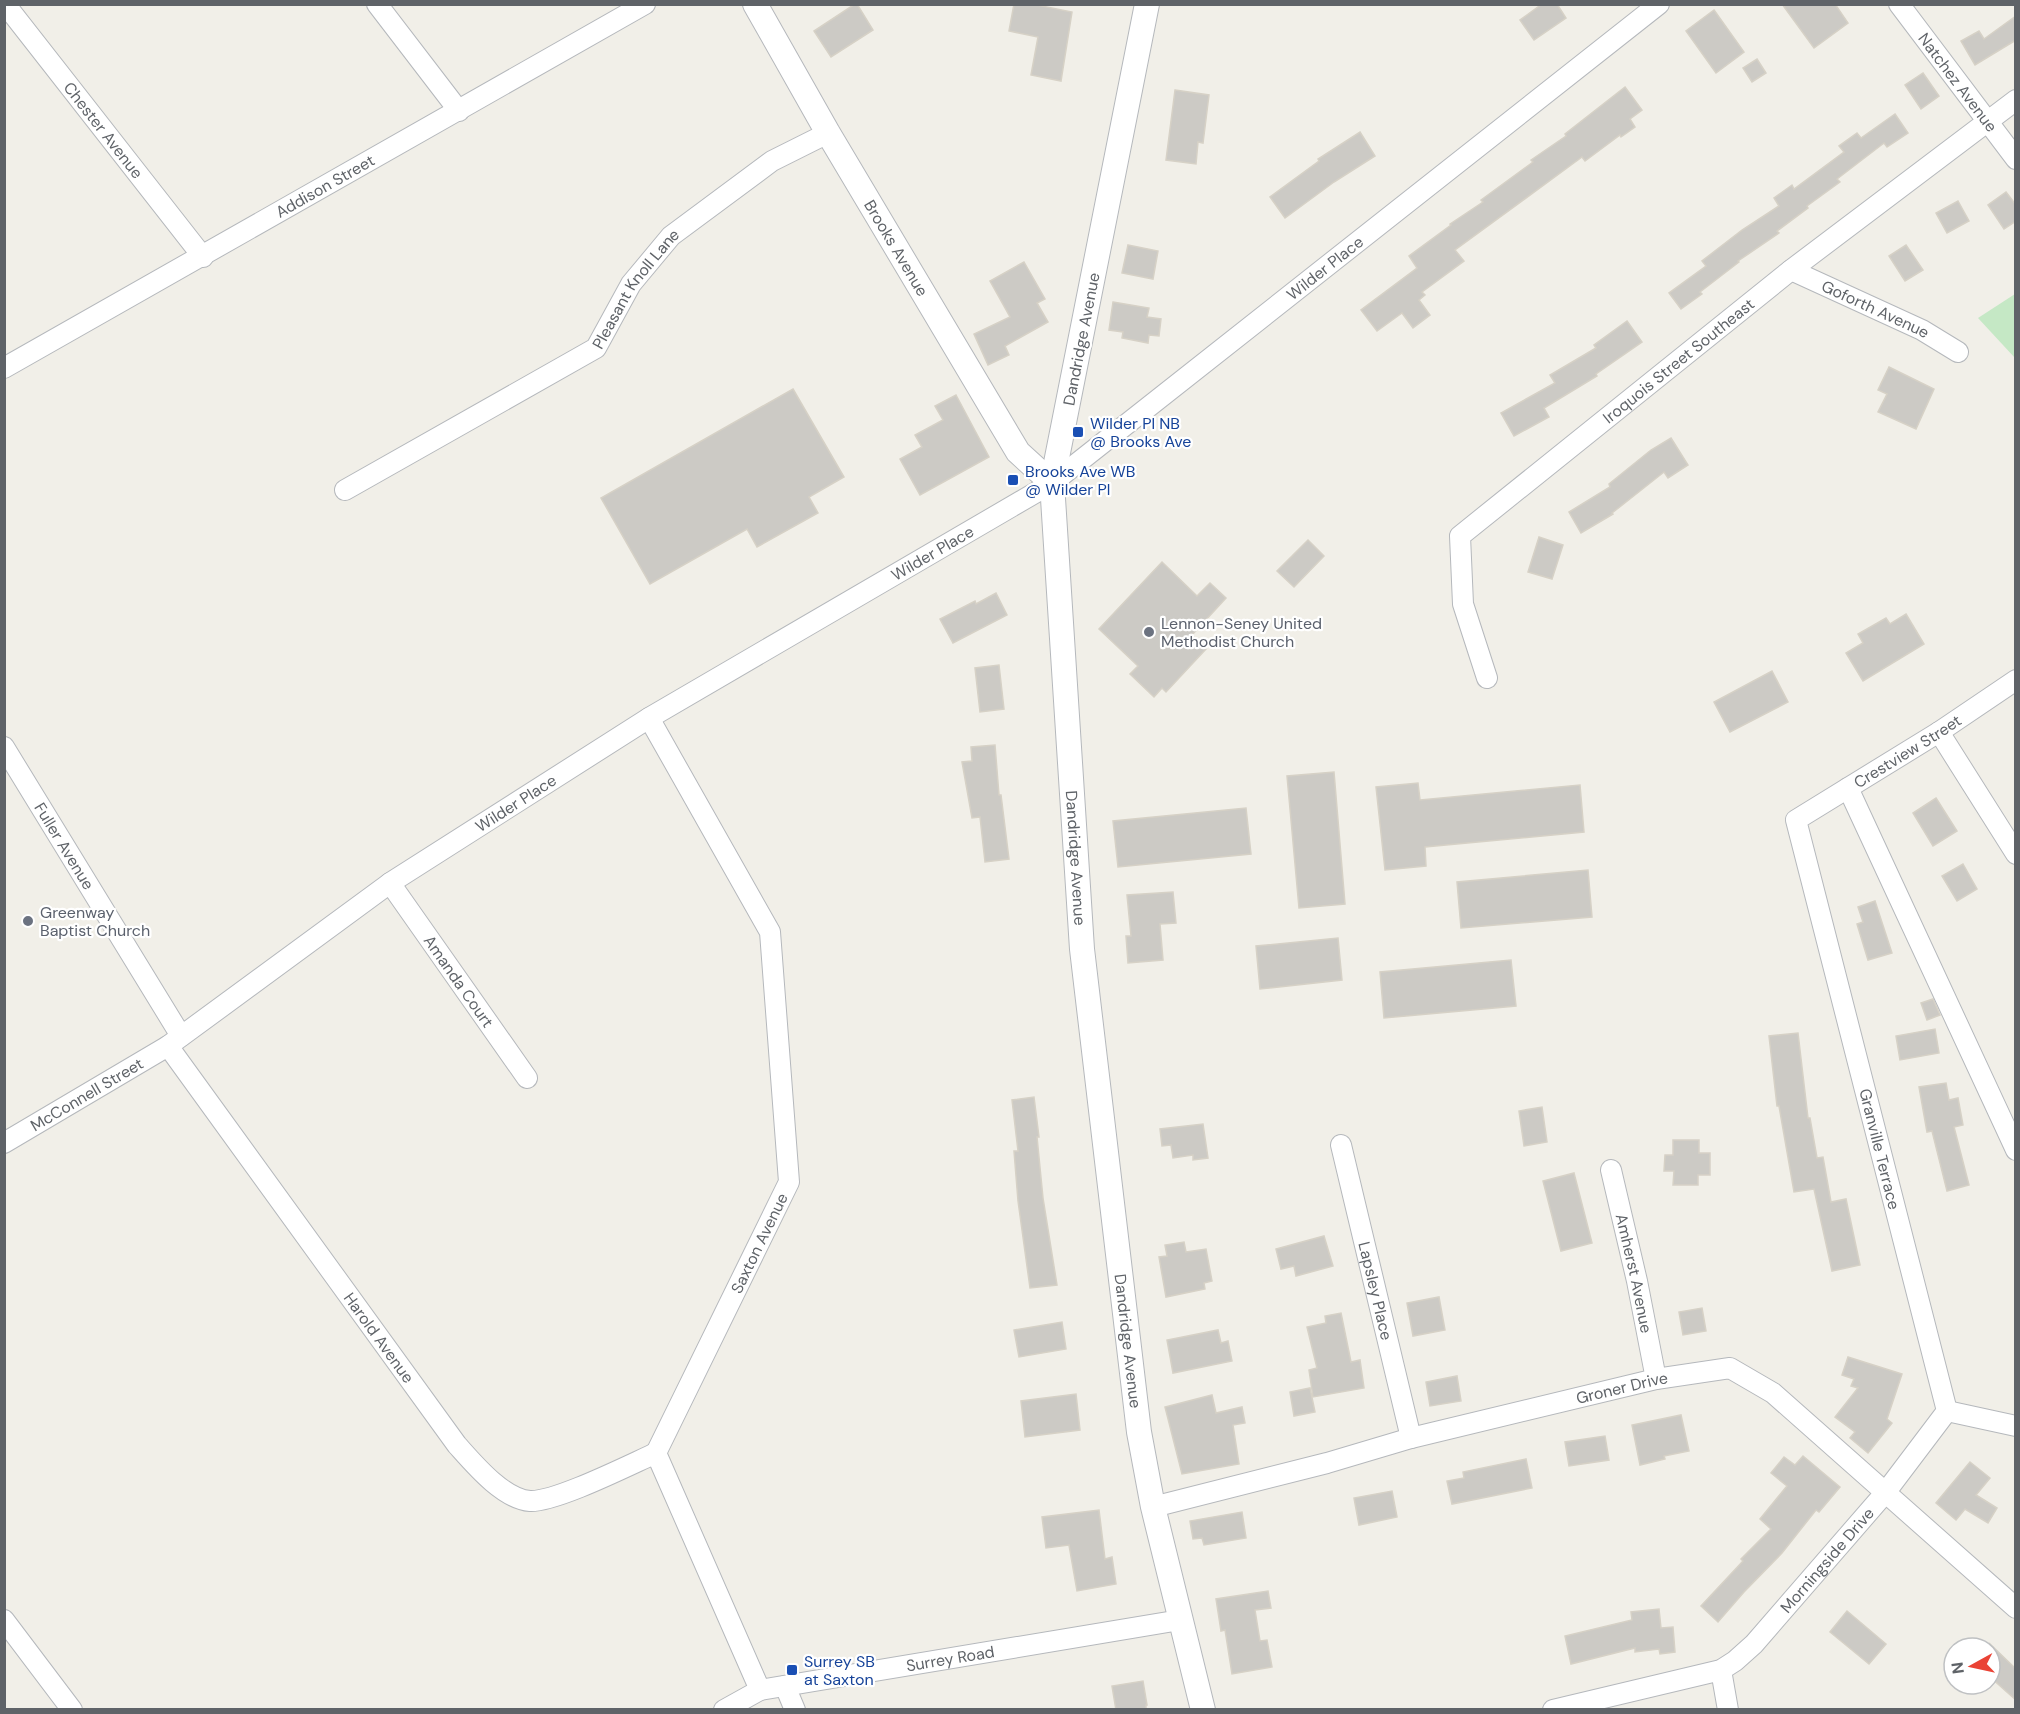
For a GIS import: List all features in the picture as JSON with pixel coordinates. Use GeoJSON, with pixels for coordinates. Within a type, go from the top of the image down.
{"type":"FeatureCollection","features":[{"type":"Feature","properties":{"kind":"street","name":"Chester Avenue"},"geometry":{"type":"LineString","coordinates":[[5,4],[203,257]]}},
{"type":"Feature","properties":{"kind":"street"},"geometry":{"type":"LineString","coordinates":[[377,4],[459,111]]}},
{"type":"Feature","properties":{"kind":"street","name":"Addison Street"},"geometry":{"type":"LineString","coordinates":[[4,368],[645,4]]}},
{"type":"Feature","properties":{"kind":"street","name":"Brooks Avenue"},"geometry":{"type":"LineString","coordinates":[[755,4],[828,133],[1018,452],[1052,483]]}},
{"type":"Feature","properties":{"kind":"street","name":"Dandridge Avenue"},"geometry":{"type":"LineString","coordinates":[[1147,4],[1052,483],[1082,949],[1139,1432],[1153,1507],[1203,1710]]}},
{"type":"Feature","properties":{"kind":"street","name":"Wilder Place"},"geometry":{"type":"LineString","coordinates":[[174,1041],[390,884],[649,718],[1052,483],[1659,4]]}},
{"type":"Feature","properties":{"kind":"street","name":"Natchez Avenue"},"geometry":{"type":"LineString","coordinates":[[1899,4],[2016,159]]}},
{"type":"Feature","properties":{"kind":"street","name":"Iroquois Street Southeast"},"geometry":{"type":"LineString","coordinates":[[1487,678],[1463,604],[1460,536],[1791,270],[2016,100]]}},
{"type":"Feature","properties":{"kind":"street","name":"Pleasant Knoll Lane"},"geometry":{"type":"LineString","coordinates":[[345,490],[596,348],[632,284],[671,236],[772,161],[828,133]]}},
{"type":"Feature","properties":{"kind":"street","name":"Goforth Avenue"},"geometry":{"type":"LineString","coordinates":[[1791,270],[1922,330],[1958,352]]}},
{"type":"Feature","properties":{"kind":"street","name":"Crestview Street"},"geometry":{"type":"LineString","coordinates":[[1797,820],[1939,732],[2016,680]]}},
{"type":"Feature","properties":{"kind":"street","name":"Saxton Avenue"},"geometry":{"type":"LineString","coordinates":[[649,718],[770,932],[789,1182],[656,1453]]}},
{"type":"Feature","properties":{"kind":"street"},"geometry":{"type":"LineString","coordinates":[[1939,732],[2016,854]]}},
{"type":"Feature","properties":{"kind":"street","name":"Fuller Avenue"},"geometry":{"type":"LineString","coordinates":[[4,747],[174,1041]]}},
{"type":"Feature","properties":{"kind":"street"},"geometry":{"type":"LineString","coordinates":[[1848,788],[2016,1150]]}},
{"type":"Feature","properties":{"kind":"street","name":"Granville Terrace"},"geometry":{"type":"LineString","coordinates":[[1797,820],[1947,1411]]}},
{"type":"Feature","properties":{"kind":"street","name":"Amanda Court"},"geometry":{"type":"LineString","coordinates":[[390,884],[527,1078]]}},
{"type":"Feature","properties":{"kind":"street","name":"Harold Avenue"},"geometry":{"type":"LineString","coordinates":[[174,1041],[457,1445],[483,1475],[507,1492],[529,1501],[554,1497],[656,1453]]}},
{"type":"Feature","properties":{"kind":"street","name":"McConnell Street"},"geometry":{"type":"LineString","coordinates":[[4,1143],[174,1041]]}},
{"type":"Feature","properties":{"kind":"street","name":"Lapsley Place"},"geometry":{"type":"LineString","coordinates":[[1341,1145],[1411,1438]]}},
{"type":"Feature","properties":{"kind":"street","name":"Amherst Avenue"},"geometry":{"type":"LineString","coordinates":[[1611,1170],[1637,1281],[1656,1379]]}},
{"type":"Feature","properties":{"kind":"street","name":"Groner Drive"},"geometry":{"type":"LineString","coordinates":[[1153,1507],[1327,1463],[1411,1438],[1656,1379],[1730,1368],[1773,1393],[2016,1608]]}},
{"type":"Feature","properties":{"kind":"street"},"geometry":{"type":"LineString","coordinates":[[1947,1411],[2016,1426]]}},
{"type":"Feature","properties":{"kind":"street","name":"Morningside Drive"},"geometry":{"type":"LineString","coordinates":[[1721,1670],[1754,1644],[1885,1493],[1947,1411]]}},
{"type":"Feature","properties":{"kind":"street"},"geometry":{"type":"LineString","coordinates":[[656,1453],[760,1690]]}},
{"type":"Feature","properties":{"kind":"street"},"geometry":{"type":"LineString","coordinates":[[4,1620],[72,1710]]}},
{"type":"Feature","properties":{"kind":"street","name":"Surrey Road"},"geometry":{"type":"LineString","coordinates":[[724,1710],[760,1690],[1180,1620]]}},
{"type":"Feature","properties":{"kind":"street"},"geometry":{"type":"LineString","coordinates":[[1553,1710],[1721,1670],[1728,1710]]}},
{"type":"Feature","properties":{"kind":"street"},"geometry":{"type":"LineString","coordinates":[[785,1686],[795,1710]]}},
{"type":"Feature","properties":{"kind":"green space"},"geometry":{"type":"Polygon","coordinates":[[[2015,294],[2015,358],[1978,318],[2015,294]]]}},
{"type":"Feature","properties":{"kind":"building"},"geometry":{"type":"Polygon","coordinates":[[[855,4],[873,30],[831,57],[814,31],[855,4]]]}},
{"type":"Feature","properties":{"kind":"building"},"geometry":{"type":"Polygon","coordinates":[[[1014,4],[1032,4],[1072,12],[1061,81],[1031,75],[1038,37],[1009,31],[1014,4]]]}},
{"type":"Feature","properties":{"kind":"building"},"geometry":{"type":"Polygon","coordinates":[[[1542,4],[1557,4],[1566,18],[1534,40],[1520,20],[1542,4]]]}},
{"type":"Feature","properties":{"kind":"building"},"geometry":{"type":"Polygon","coordinates":[[[1782,4],[1835,4],[1848,23],[1814,48],[1782,4]]]}},
{"type":"Feature","properties":{"kind":"building"},"geometry":{"type":"Polygon","coordinates":[[[1714,10],[1744,52],[1716,73],[1686,31],[1714,10]]]}},
{"type":"Feature","properties":{"kind":"building"},"geometry":{"type":"Polygon","coordinates":[[[2016,16],[2016,40],[1975,65],[1961,41],[1979,31],[1984,39],[2016,16]]]}},
{"type":"Feature","properties":{"kind":"building"},"geometry":{"type":"Polygon","coordinates":[[[1757,59],[1766,73],[1752,82],[1743,68],[1757,59]]]}},
{"type":"Feature","properties":{"kind":"building"},"geometry":{"type":"Polygon","coordinates":[[[1923,73],[1939,96],[1921,109],[1905,85],[1923,73]]]}},
{"type":"Feature","properties":{"kind":"building"},"geometry":{"type":"Polygon","coordinates":[[[1625,87],[1642,110],[1630,119],[1635,127],[1621,137],[1620,135],[1585,161],[1582,157],[1455,250],[1464,261],[1422,292],[1425,295],[1419,300],[1430,315],[1413,328],[1402,313],[1377,331],[1361,310],[1417,268],[1409,256],[1483,202],[1481,200],[1533,162],[1531,160],[1566,136],[1565,134],[1625,87]]]}},
{"type":"Feature","properties":{"kind":"building"},"geometry":{"type":"Polygon","coordinates":[[[1175,90],[1209,95],[1203,143],[1198,142],[1196,164],[1166,160],[1175,90]]]}},
{"type":"Feature","properties":{"kind":"building"},"geometry":{"type":"Polygon","coordinates":[[[1895,114],[1908,133],[1887,147],[1884,143],[1837,179],[1840,182],[1777,231],[1779,233],[1738,261],[1700,292],[1702,294],[1681,309],[1669,293],[1706,266],[1702,261],[1742,230],[1779,206],[1774,198],[1792,185],[1794,189],[1844,152],[1839,146],[1857,133],[1861,138],[1895,114]]]}},
{"type":"Feature","properties":{"kind":"building"},"geometry":{"type":"Polygon","coordinates":[[[1360,132],[1375,156],[1334,182],[1285,218],[1270,197],[1319,161],[1318,159],[1360,132]]]}},
{"type":"Feature","properties":{"kind":"building"},"geometry":{"type":"Polygon","coordinates":[[[2006,192],[2016,205],[2016,221],[2004,229],[1988,205],[2006,192]]]}},
{"type":"Feature","properties":{"kind":"building"},"geometry":{"type":"Polygon","coordinates":[[[1958,201],[1969,221],[1947,233],[1936,213],[1958,201]]]}},
{"type":"Feature","properties":{"kind":"building"},"geometry":{"type":"Polygon","coordinates":[[[1128,245],[1158,251],[1153,279],[1122,273],[1128,245]]]}},
{"type":"Feature","properties":{"kind":"building"},"geometry":{"type":"Polygon","coordinates":[[[1906,245],[1923,270],[1905,281],[1889,256],[1906,245]]]}},
{"type":"Feature","properties":{"kind":"building"},"geometry":{"type":"Polygon","coordinates":[[[1024,262],[1045,299],[1037,303],[1048,322],[1005,346],[1009,355],[988,365],[974,334],[1010,317],[990,281],[1024,262]]]}},
{"type":"Feature","properties":{"kind":"building"},"geometry":{"type":"Polygon","coordinates":[[[1113,302],[1149,308],[1147,317],[1161,319],[1159,336],[1149,335],[1148,343],[1122,338],[1123,332],[1109,330],[1113,302]]]}},
{"type":"Feature","properties":{"kind":"building"},"geometry":{"type":"Polygon","coordinates":[[[1627,321],[1642,342],[1596,374],[1597,376],[1544,408],[1549,417],[1514,436],[1501,413],[1555,383],[1550,375],[1596,348],[1594,345],[1627,321]]]}},
{"type":"Feature","properties":{"kind":"building"},"geometry":{"type":"Polygon","coordinates":[[[1889,367],[1934,389],[1916,429],[1878,412],[1887,394],[1878,390],[1889,367]]]}},
{"type":"Feature","properties":{"kind":"building"},"geometry":{"type":"Polygon","coordinates":[[[793,389],[844,477],[809,497],[818,513],[757,547],[747,529],[650,584],[601,498],[793,389]]]}},
{"type":"Feature","properties":{"kind":"building"},"geometry":{"type":"Polygon","coordinates":[[[956,395],[989,457],[920,495],[900,459],[922,447],[915,435],[943,420],[935,406],[956,395]]]}},
{"type":"Feature","properties":{"kind":"building"},"geometry":{"type":"Polygon","coordinates":[[[1671,438],[1688,465],[1668,478],[1664,472],[1613,514],[1581,533],[1569,512],[1610,487],[1609,484],[1651,450],[1671,438]]]}},
{"type":"Feature","properties":{"kind":"building"},"geometry":{"type":"Polygon","coordinates":[[[1539,537],[1563,545],[1552,579],[1528,572],[1539,537]]]}},
{"type":"Feature","properties":{"kind":"building"},"geometry":{"type":"Polygon","coordinates":[[[1308,540],[1324,556],[1294,587],[1277,571],[1308,540]]]}},
{"type":"Feature","properties":{"kind":"building","name":"Lennon-Seney United Methodist Church"},"geometry":{"type":"Polygon","coordinates":[[[1162,562],[1197,596],[1210,583],[1226,598],[1192,635],[1206,649],[1166,692],[1162,688],[1154,697],[1130,674],[1138,666],[1099,629],[1162,562]]]}},
{"type":"Feature","properties":{"kind":"building"},"geometry":{"type":"Polygon","coordinates":[[[996,593],[1007,615],[953,643],[940,619],[996,593]]]}},
{"type":"Feature","properties":{"kind":"building"},"geometry":{"type":"Polygon","coordinates":[[[1906,614],[1924,644],[1863,681],[1846,653],[1863,643],[1858,634],[1886,618],[1890,624],[1906,614]]]}},
{"type":"Feature","properties":{"kind":"building"},"geometry":{"type":"Polygon","coordinates":[[[999,665],[1004,709],[980,712],[975,668],[999,665]]]}},
{"type":"Feature","properties":{"kind":"building"},"geometry":{"type":"Polygon","coordinates":[[[1772,671],[1788,702],[1730,732],[1714,702],[1772,671]]]}},
{"type":"Feature","properties":{"kind":"building"},"geometry":{"type":"Polygon","coordinates":[[[995,745],[999,795],[1001,795],[1009,859],[985,862],[980,817],[972,818],[962,762],[972,761],[971,747],[995,745]]]}},
{"type":"Feature","properties":{"kind":"building"},"geometry":{"type":"Polygon","coordinates":[[[1334,772],[1345,904],[1299,908],[1287,776],[1334,772]]]}},
{"type":"Feature","properties":{"kind":"building"},"geometry":{"type":"Polygon","coordinates":[[[1418,783],[1420,800],[1580,785],[1584,832],[1425,847],[1426,866],[1385,870],[1376,787],[1418,783]]]}},
{"type":"Feature","properties":{"kind":"building"},"geometry":{"type":"Polygon","coordinates":[[[1936,798],[1957,831],[1933,846],[1913,813],[1936,798]]]}},
{"type":"Feature","properties":{"kind":"building"},"geometry":{"type":"Polygon","coordinates":[[[1246,808],[1251,854],[1118,867],[1113,821],[1246,808]]]}},
{"type":"Feature","properties":{"kind":"building"},"geometry":{"type":"Polygon","coordinates":[[[1963,864],[1977,889],[1957,901],[1942,876],[1963,864]]]}},
{"type":"Feature","properties":{"kind":"building"},"geometry":{"type":"Polygon","coordinates":[[[1588,870],[1592,917],[1461,928],[1457,882],[1588,870]]]}},
{"type":"Feature","properties":{"kind":"building"},"geometry":{"type":"Polygon","coordinates":[[[1173,892],[1176,923],[1160,924],[1163,960],[1128,963],[1126,936],[1131,936],[1127,895],[1173,892]]]}},
{"type":"Feature","properties":{"kind":"building"},"geometry":{"type":"Polygon","coordinates":[[[1875,901],[1892,953],[1868,960],[1857,924],[1863,922],[1858,907],[1875,901]]]}},
{"type":"Feature","properties":{"kind":"building"},"geometry":{"type":"Polygon","coordinates":[[[1338,938],[1342,980],[1260,989],[1256,946],[1338,938]]]}},
{"type":"Feature","properties":{"kind":"building"},"geometry":{"type":"Polygon","coordinates":[[[1511,960],[1516,1006],[1384,1018],[1380,972],[1511,960]]]}},
{"type":"Feature","properties":{"kind":"building"},"geometry":{"type":"Polygon","coordinates":[[[1933,999],[1940,1015],[1927,1020],[1921,1003],[1933,999]]]}},
{"type":"Feature","properties":{"kind":"building"},"geometry":{"type":"Polygon","coordinates":[[[1935,1029],[1939,1053],[1900,1060],[1896,1036],[1935,1029]]]}},
{"type":"Feature","properties":{"kind":"building"},"geometry":{"type":"Polygon","coordinates":[[[1798,1033],[1808,1118],[1810,1118],[1817,1158],[1823,1157],[1831,1202],[1846,1199],[1860,1265],[1832,1271],[1814,1189],[1794,1192],[1779,1106],[1777,1106],[1769,1036],[1798,1033]]]}},
{"type":"Feature","properties":{"kind":"building"},"geometry":{"type":"Polygon","coordinates":[[[1946,1083],[1949,1100],[1958,1098],[1963,1125],[1954,1127],[1969,1185],[1947,1191],[1932,1131],[1927,1132],[1919,1087],[1946,1083]]]}},
{"type":"Feature","properties":{"kind":"building"},"geometry":{"type":"Polygon","coordinates":[[[1034,1097],[1043,1198],[1057,1285],[1030,1288],[1018,1201],[1014,1151],[1018,1151],[1012,1100],[1034,1097]]]}},
{"type":"Feature","properties":{"kind":"building"},"geometry":{"type":"Polygon","coordinates":[[[1542,1107],[1547,1142],[1524,1146],[1519,1111],[1542,1107]]]}},
{"type":"Feature","properties":{"kind":"building"},"geometry":{"type":"Polygon","coordinates":[[[1203,1124],[1208,1158],[1193,1160],[1193,1155],[1173,1158],[1171,1145],[1162,1146],[1160,1129],[1203,1124]]]}},
{"type":"Feature","properties":{"kind":"building"},"geometry":{"type":"Polygon","coordinates":[[[1673,1140],[1699,1140],[1699,1153],[1710,1153],[1710,1175],[1698,1175],[1698,1185],[1673,1185],[1674,1171],[1664,1171],[1665,1155],[1673,1155],[1673,1140]]]}},
{"type":"Feature","properties":{"kind":"building"},"geometry":{"type":"Polygon","coordinates":[[[1574,1173],[1592,1243],[1561,1251],[1543,1181],[1574,1173]]]}},
{"type":"Feature","properties":{"kind":"building"},"geometry":{"type":"Polygon","coordinates":[[[1324,1236],[1333,1266],[1296,1276],[1294,1266],[1281,1269],[1276,1249],[1324,1236]]]}},
{"type":"Feature","properties":{"kind":"building"},"geometry":{"type":"Polygon","coordinates":[[[1184,1242],[1186,1252],[1206,1249],[1212,1281],[1204,1283],[1205,1289],[1166,1297],[1159,1257],[1167,1256],[1165,1245],[1184,1242]]]}},
{"type":"Feature","properties":{"kind":"building"},"geometry":{"type":"Polygon","coordinates":[[[1439,1297],[1445,1330],[1413,1336],[1407,1303],[1439,1297]]]}},
{"type":"Feature","properties":{"kind":"building"},"geometry":{"type":"Polygon","coordinates":[[[1702,1308],[1706,1331],[1683,1335],[1679,1312],[1702,1308]]]}},
{"type":"Feature","properties":{"kind":"building"},"geometry":{"type":"Polygon","coordinates":[[[1341,1313],[1351,1362],[1360,1360],[1364,1388],[1313,1397],[1309,1370],[1317,1368],[1307,1327],[1326,1323],[1325,1316],[1341,1313]]]}},
{"type":"Feature","properties":{"kind":"building"},"geometry":{"type":"Polygon","coordinates":[[[1062,1322],[1066,1349],[1019,1357],[1014,1330],[1062,1322]]]}},
{"type":"Feature","properties":{"kind":"building"},"geometry":{"type":"Polygon","coordinates":[[[1218,1330],[1221,1343],[1228,1341],[1232,1361],[1173,1373],[1167,1340],[1218,1330]]]}},
{"type":"Feature","properties":{"kind":"building"},"geometry":{"type":"Polygon","coordinates":[[[1848,1357],[1902,1374],[1887,1419],[1892,1423],[1868,1453],[1850,1438],[1855,1432],[1835,1417],[1858,1388],[1851,1386],[1854,1379],[1842,1375],[1848,1357]]]}},
{"type":"Feature","properties":{"kind":"building"},"geometry":{"type":"Polygon","coordinates":[[[1457,1376],[1461,1401],[1430,1406],[1426,1382],[1457,1376]]]}},
{"type":"Feature","properties":{"kind":"building"},"geometry":{"type":"Polygon","coordinates":[[[1310,1388],[1315,1412],[1294,1416],[1290,1392],[1310,1388]]]}},
{"type":"Feature","properties":{"kind":"building"},"geometry":{"type":"Polygon","coordinates":[[[1076,1394],[1080,1430],[1025,1437],[1021,1401],[1076,1394]]]}},
{"type":"Feature","properties":{"kind":"building"},"geometry":{"type":"Polygon","coordinates":[[[1212,1395],[1216,1413],[1242,1407],[1245,1423],[1233,1425],[1239,1464],[1182,1474],[1165,1407],[1212,1395]]]}},
{"type":"Feature","properties":{"kind":"building"},"geometry":{"type":"Polygon","coordinates":[[[1681,1415],[1689,1451],[1664,1456],[1665,1459],[1640,1465],[1632,1425],[1681,1415]]]}},
{"type":"Feature","properties":{"kind":"building"},"geometry":{"type":"Polygon","coordinates":[[[1605,1436],[1609,1460],[1569,1466],[1565,1442],[1605,1436]]]}},
{"type":"Feature","properties":{"kind":"building"},"geometry":{"type":"Polygon","coordinates":[[[1803,1456],[1840,1487],[1819,1512],[1816,1510],[1782,1553],[1718,1622],[1701,1606],[1743,1561],[1741,1559],[1771,1529],[1760,1519],[1787,1486],[1771,1473],[1784,1457],[1795,1465],[1803,1456]]]}},
{"type":"Feature","properties":{"kind":"building"},"geometry":{"type":"Polygon","coordinates":[[[1526,1459],[1532,1488],[1452,1504],[1447,1481],[1464,1478],[1463,1472],[1526,1459]]]}},
{"type":"Feature","properties":{"kind":"building"},"geometry":{"type":"Polygon","coordinates":[[[1970,1462],[1990,1478],[1976,1495],[1997,1508],[1988,1523],[1965,1509],[1956,1520],[1936,1503],[1970,1462]]]}},
{"type":"Feature","properties":{"kind":"building"},"geometry":{"type":"Polygon","coordinates":[[[1392,1491],[1397,1517],[1359,1525],[1354,1498],[1392,1491]]]}},
{"type":"Feature","properties":{"kind":"building"},"geometry":{"type":"Polygon","coordinates":[[[1099,1510],[1105,1559],[1112,1557],[1116,1584],[1077,1591],[1069,1545],[1046,1548],[1042,1517],[1099,1510]]]}},
{"type":"Feature","properties":{"kind":"building"},"geometry":{"type":"Polygon","coordinates":[[[1242,1512],[1246,1538],[1204,1545],[1202,1538],[1193,1539],[1190,1521],[1242,1512]]]}},
{"type":"Feature","properties":{"kind":"building"},"geometry":{"type":"Polygon","coordinates":[[[1268,1591],[1271,1608],[1255,1610],[1260,1641],[1267,1640],[1272,1667],[1232,1674],[1225,1630],[1221,1631],[1216,1599],[1268,1591]]]}},
{"type":"Feature","properties":{"kind":"building"},"geometry":{"type":"Polygon","coordinates":[[[1659,1609],[1661,1628],[1673,1627],[1675,1652],[1660,1654],[1659,1649],[1635,1652],[1635,1648],[1571,1664],[1565,1636],[1632,1620],[1631,1612],[1659,1609]]]}},
{"type":"Feature","properties":{"kind":"building"},"geometry":{"type":"Polygon","coordinates":[[[1847,1611],[1886,1644],[1869,1664],[1830,1632],[1847,1611]]]}},
{"type":"Feature","properties":{"kind":"building"},"geometry":{"type":"Polygon","coordinates":[[[2002,1656],[2016,1669],[2016,1700],[2002,1688],[2002,1656]]]}},
{"type":"Feature","properties":{"kind":"building"},"geometry":{"type":"Polygon","coordinates":[[[1143,1681],[1146,1710],[1116,1710],[1112,1686],[1143,1681]]]}},
{"type":"Feature","properties":{"kind":"place","name":"Wilder Pl NB @ Brooks Ave"},"geometry":{"type":"Point","coordinates":[1078,432]}},
{"type":"Feature","properties":{"kind":"place","name":"Brooks Ave WB @ Wilder Pl"},"geometry":{"type":"Point","coordinates":[1013,480]}},
{"type":"Feature","properties":{"kind":"place","name":"Lennon-Seney United Methodist Church"},"geometry":{"type":"Point","coordinates":[1149,632]}},
{"type":"Feature","properties":{"kind":"place","name":"Greenway Baptist Church"},"geometry":{"type":"Point","coordinates":[28,921]}},
{"type":"Feature","properties":{"kind":"place","name":"Surrey SB at Saxton"},"geometry":{"type":"Point","coordinates":[792,1670]}}]}
